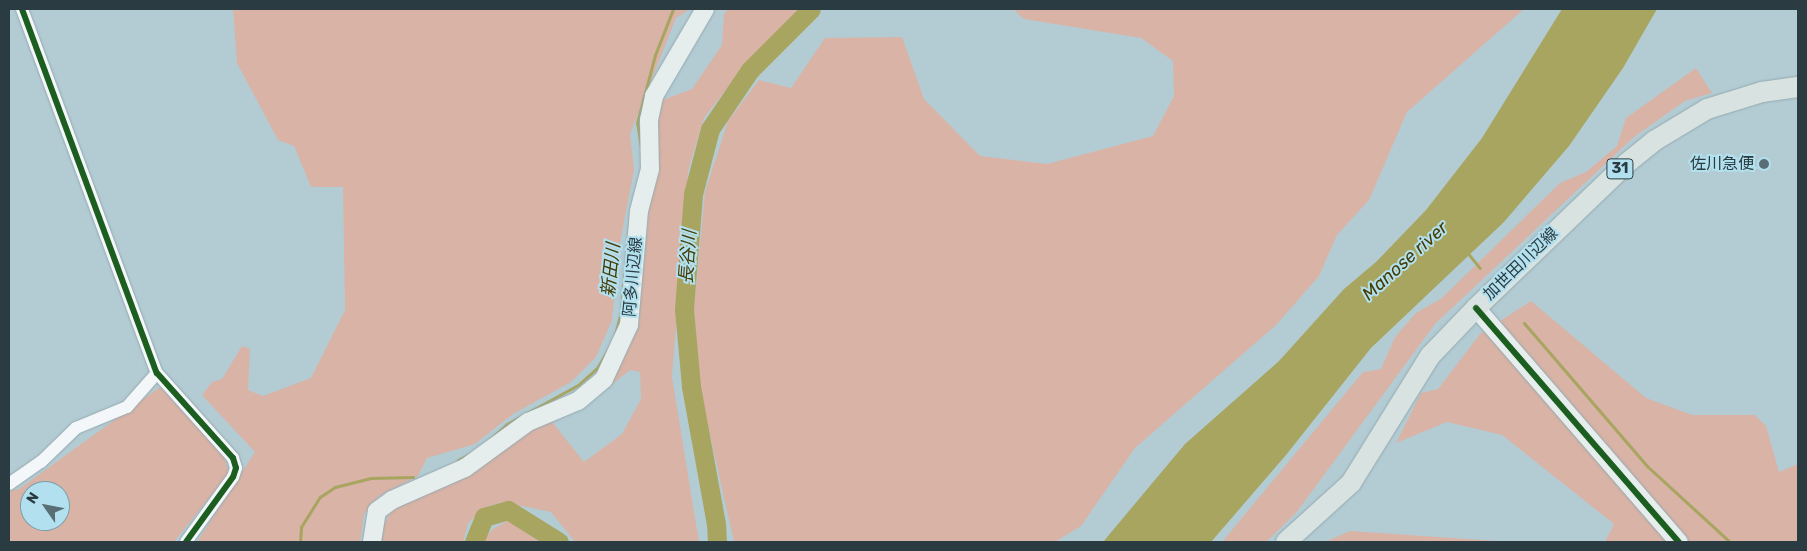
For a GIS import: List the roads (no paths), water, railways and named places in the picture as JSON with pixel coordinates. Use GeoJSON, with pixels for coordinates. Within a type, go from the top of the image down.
{"type":"FeatureCollection","features":[{"type":"Feature","properties":{"kind":"main road","name":"阿多川辺線"},"geometry":{"type":"LineString","coordinates":[[372,542],[377,511],[392,500],[465,468],[528,422],[578,401],[604,379],[629,326],[639,211],[650,169],[649,120],[654,96],[705,9]]}},
{"type":"Feature","properties":{"kind":"main road","name":"加世田川辺線"},"geometry":{"type":"LineString","coordinates":[[1286,542],[1351,483],[1376,447],[1414,379],[1430,356],[1476,308],[1654,141],[1689,118],[1732,100],[1798,87]]}},
{"type":"Feature","properties":{"kind":"main road"},"geometry":{"type":"LineString","coordinates":[[1476,308],[1679,542]]}},
{"type":"Feature","properties":{"kind":"street"},"geometry":{"type":"LineString","coordinates":[[22,9],[157,372],[226,449],[236,468],[226,490],[186,542]]}},
{"type":"Feature","properties":{"kind":"street"},"geometry":{"type":"LineString","coordinates":[[9,484],[41,462],[76,428],[127,407],[157,372]]}},
{"type":"Feature","properties":{"kind":"water","name":"Manose river"},"geometry":{"type":"Polygon","coordinates":[[[1562,9],[1657,9],[1623,68],[1569,146],[1504,222],[1371,348],[1286,455],[1211,542],[1103,542],[1185,444],[1279,361],[1344,289],[1376,262],[1426,210],[1482,138],[1562,9]]]}},
{"type":"Feature","properties":{"kind":"waterway","name":"新田川"},"geometry":{"type":"LineString","coordinates":[[641,147],[637,123],[655,55],[673,9]]}},
{"type":"Feature","properties":{"kind":"waterway","name":"長谷川"},"geometry":{"type":"LineString","coordinates":[[717,542],[716,524],[691,386],[684,309],[693,194],[710,129],[750,70],[811,9]]}},
{"type":"Feature","properties":{"kind":"waterway","name":"新田川"},"geometry":{"type":"LineString","coordinates":[[614,339],[621,310],[630,219]]}},
{"type":"Feature","properties":{"kind":"waterway"},"geometry":{"type":"LineString","coordinates":[[1466,251],[1480,268]]}},
{"type":"Feature","properties":{"kind":"waterway"},"geometry":{"type":"LineString","coordinates":[[1524,323],[1647,466],[1730,542]]}},
{"type":"Feature","properties":{"kind":"waterway","name":"新田川"},"geometry":{"type":"LineString","coordinates":[[487,442],[507,424],[578,385],[597,368],[610,346]]}},
{"type":"Feature","properties":{"kind":"waterway","name":"新田川"},"geometry":{"type":"LineString","coordinates":[[458,460],[472,453]]}},
{"type":"Feature","properties":{"kind":"waterway","name":"新田川"},"geometry":{"type":"LineString","coordinates":[[300,542],[301,527],[320,497],[335,487],[371,478],[413,477]]}},
{"type":"Feature","properties":{"kind":"waterway","name":"長谷川"},"geometry":{"type":"LineString","coordinates":[[474,542],[484,517],[508,510],[559,542]]}},
{"type":"Feature","properties":{"kind":"place","name":"佐川急便"},"geometry":{"type":"Point","coordinates":[1764,164]}}]}
